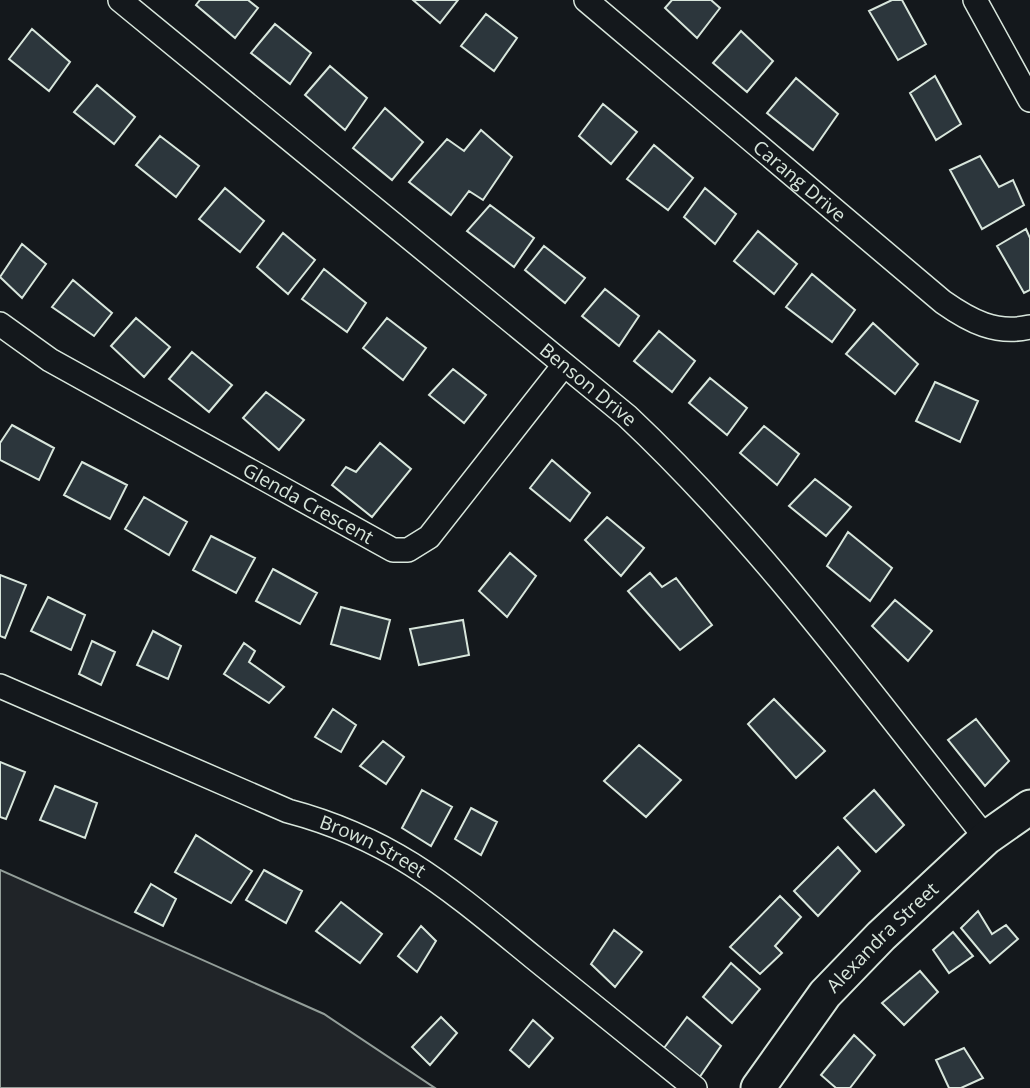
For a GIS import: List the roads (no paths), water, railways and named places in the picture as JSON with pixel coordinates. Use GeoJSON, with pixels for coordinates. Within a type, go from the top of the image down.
{"type":"FeatureCollection","features":[{"type":"Feature","properties":{"kind":"main road","name":"Alexandra Street"},"geometry":{"type":"LineString","coordinates":[[758,1088],[825,994],[902,915],[986,838],[1030,807]]}},
{"type":"Feature","properties":{"kind":"street","name":"Benson Drive"},"geometry":{"type":"LineString","coordinates":[[120,0],[627,415],[740,531],[986,838]]}},
{"type":"Feature","properties":{"kind":"street","name":"Carang Drive"},"geometry":{"type":"LineString","coordinates":[[586,0],[943,302],[982,325],[1009,330],[1030,327]]}},
{"type":"Feature","properties":{"kind":"street"},"geometry":{"type":"LineString","coordinates":[[975,0],[1030,100]]}},
{"type":"Feature","properties":{"kind":"street","name":"Glenda Crescent"},"geometry":{"type":"LineString","coordinates":[[0,324],[50,360],[393,550],[408,550],[429,537],[564,365]]}},
{"type":"Feature","properties":{"kind":"street","name":"Brown Street"},"geometry":{"type":"LineString","coordinates":[[0,686],[288,811],[320,820],[379,844],[407,859],[457,895],[695,1088]]}}]}
